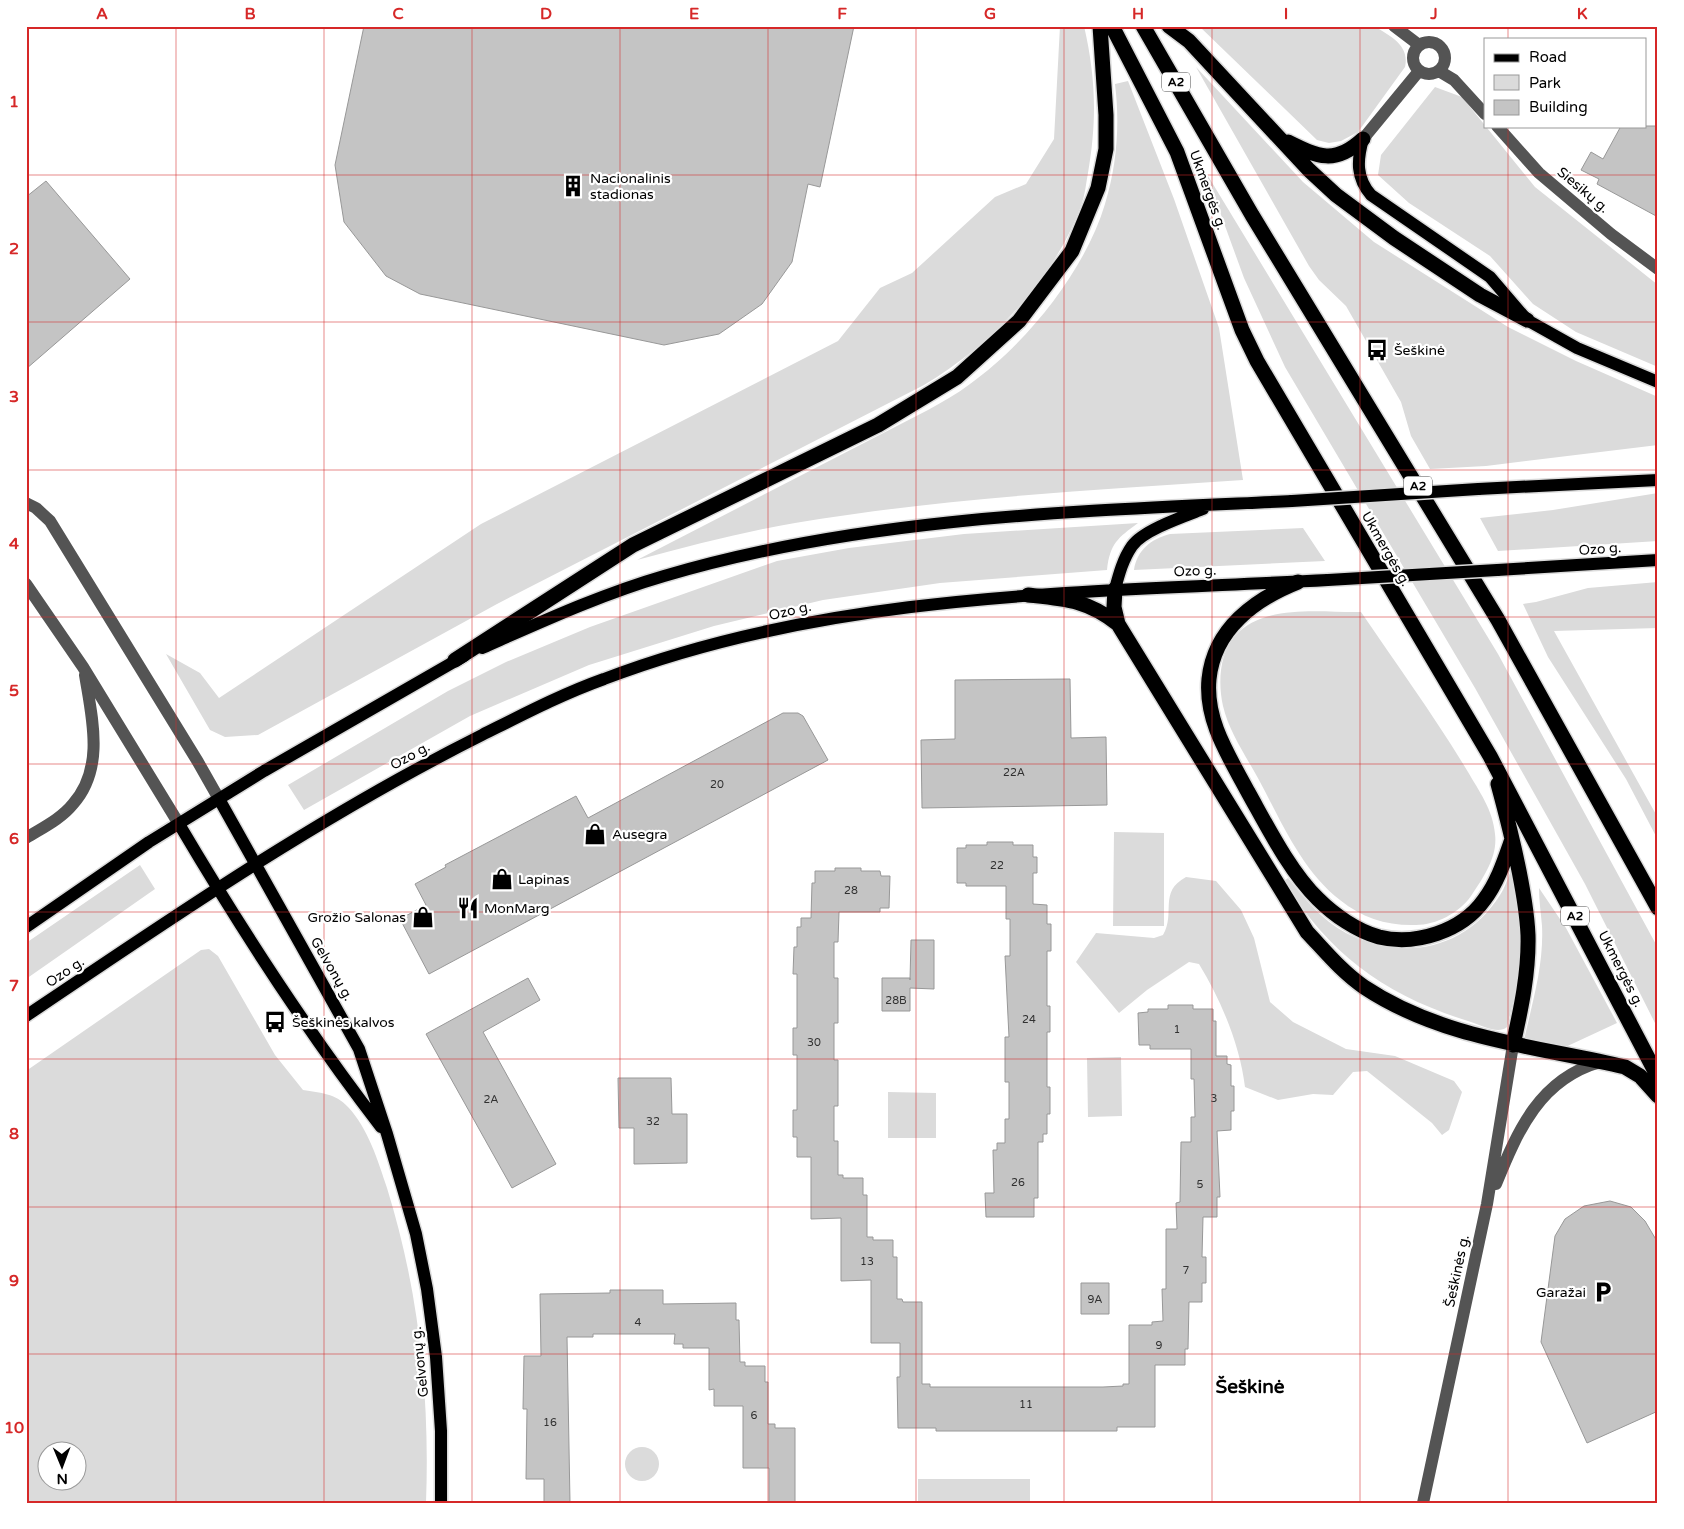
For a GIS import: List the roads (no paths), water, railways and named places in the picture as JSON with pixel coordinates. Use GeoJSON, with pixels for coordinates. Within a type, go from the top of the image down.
{"type":"FeatureCollection","features":[{"type":"Feature","properties":{"kind":"highway"},"geometry":{"type":"LineString","coordinates":[[455,660],[633,545],[886,420],[958,377],[1019,321],[1072,251],[1098,188],[1106,148],[1106,115],[1100,26]]}},
{"type":"Feature","properties":{"kind":"highway","name":"Ukmergės g."},"geometry":{"type":"LineString","coordinates":[[1112,26],[1177,152],[1242,330],[1256,361],[1490,756],[1658,1077]]}},
{"type":"Feature","properties":{"kind":"highway","name":"Ukmergės g."},"geometry":{"type":"LineString","coordinates":[[1144,26],[1252,215],[1498,620],[1658,908]]}},
{"type":"Feature","properties":{"kind":"highway"},"geometry":{"type":"LineString","coordinates":[[1169,26],[1189,41],[1309,170],[1336,195],[1394,238],[1480,295],[1527,320]]}},
{"type":"Feature","properties":{"kind":"highway"},"geometry":{"type":"LineString","coordinates":[[1282,139],[1309,152],[1331,157],[1352,149],[1363,139]]}},
{"type":"Feature","properties":{"kind":"highway"},"geometry":{"type":"LineString","coordinates":[[1298,582],[1276,590],[1255,603],[1231,627],[1214,658],[1209,678],[1209,697],[1212,718],[1219,737],[1258,810],[1298,874],[1317,898],[1332,912],[1360,929],[1379,936],[1420,938],[1436,934],[1463,920],[1484,902],[1499,876],[1512,842]]}},
{"type":"Feature","properties":{"kind":"highway"},"geometry":{"type":"LineString","coordinates":[[1114,589],[1114,607],[1118,624],[1307,932],[1334,962],[1364,986],[1427,1020],[1513,1045],[1624,1067],[1658,1096]]}},
{"type":"Feature","properties":{"kind":"highway"},"geometry":{"type":"LineString","coordinates":[[1028,595],[1072,600],[1100,610],[1118,624]]}},
{"type":"Feature","properties":{"kind":"highway"},"geometry":{"type":"LineString","coordinates":[[1490,756],[1512,842],[1528,935],[1524,996],[1513,1045]]}},
{"type":"Feature","properties":{"kind":"main road"},"geometry":{"type":"LineString","coordinates":[[1363,139],[1359,153],[1359,172],[1362,185],[1370,195],[1490,277],[1527,320],[1577,348],[1658,382]]}},
{"type":"Feature","properties":{"kind":"main road"},"geometry":{"type":"LineString","coordinates":[[26,927],[219,799],[455,660],[561,613],[663,576],[764,550],[865,533],[975,520],[1478,489],[1658,480]]}},
{"type":"Feature","properties":{"kind":"main road"},"geometry":{"type":"LineString","coordinates":[[1114,589],[1121,566],[1133,544],[1158,528],[1212,505]]}},
{"type":"Feature","properties":{"kind":"main road","name":"Ozo g."},"geometry":{"type":"LineString","coordinates":[[26,1016],[217,888],[426,763],[554,700],[605,678],[729,641],[826,619],[924,605],[1028,595],[1114,589],[1298,582],[1658,560]]}},
{"type":"Feature","properties":{"kind":"main road","name":"Gelvonų g."},"geometry":{"type":"LineString","coordinates":[[219,799],[359,1049],[387,1134],[416,1234],[427,1288],[436,1357],[441,1431],[441,1503]]}},
{"type":"Feature","properties":{"kind":"main road","name":"Gelvonų g."},"geometry":{"type":"LineString","coordinates":[[179,824],[217,888],[306,1024],[387,1134]]}},
{"type":"Feature","properties":{"kind":"street"},"geometry":{"type":"LineString","coordinates":[[1394,26],[1419,45]]}},
{"type":"Feature","properties":{"kind":"street"},"geometry":{"type":"LineString","coordinates":[[1432,42],[1441,47],[1446,57],[1443,67],[1439,71],[1429,75],[1415,67],[1412,56],[1419,45],[1432,42]]}},
{"type":"Feature","properties":{"kind":"street"},"geometry":{"type":"LineString","coordinates":[[1363,139],[1419,71]]}},
{"type":"Feature","properties":{"kind":"street"},"geometry":{"type":"LineString","coordinates":[[1439,71],[1454,80],[1484,113]]}},
{"type":"Feature","properties":{"kind":"street","name":"Siesikų g."},"geometry":{"type":"LineString","coordinates":[[1498,128],[1539,173],[1611,234],[1658,269]]}},
{"type":"Feature","properties":{"kind":"street"},"geometry":{"type":"LineString","coordinates":[[26,503],[36,508],[50,521],[219,799]]}},
{"type":"Feature","properties":{"kind":"street"},"geometry":{"type":"LineString","coordinates":[[26,584],[83,668],[179,824]]}},
{"type":"Feature","properties":{"kind":"street"},"geometry":{"type":"LineString","coordinates":[[26,838],[72,805],[84,790],[91,770],[94,750],[93,726],[83,668]]}},
{"type":"Feature","properties":{"kind":"street","name":"Šeškinės g."},"geometry":{"type":"LineString","coordinates":[[1423,1503],[1487,1204],[1513,1045]]}},
{"type":"Feature","properties":{"kind":"street"},"geometry":{"type":"LineString","coordinates":[[1487,1204],[1517,1133],[1530,1111],[1570,1075],[1584,1067],[1601,1062]]}},
{"type":"Feature","properties":{"kind":"place","name":"Nacionalinis stadionas"},"geometry":{"type":"Point","coordinates":[573,186]}},
{"type":"Feature","properties":{"kind":"place","name":"Šeškinė"},"geometry":{"type":"Point","coordinates":[1377,350]}},
{"type":"Feature","properties":{"kind":"place","name":"Ausegra"},"geometry":{"type":"Point","coordinates":[595,834]}},
{"type":"Feature","properties":{"kind":"place","name":"Lapinas"},"geometry":{"type":"Point","coordinates":[502,879]}},
{"type":"Feature","properties":{"kind":"place","name":"MonMarg"},"geometry":{"type":"Point","coordinates":[468,908]}},
{"type":"Feature","properties":{"kind":"place","name":"Grožio Salonas"},"geometry":{"type":"Point","coordinates":[423,917]}},
{"type":"Feature","properties":{"kind":"place","name":"Šeškinės kalvos"},"geometry":{"type":"Point","coordinates":[275,1022]}},
{"type":"Feature","properties":{"kind":"place","name":"Garažai"},"geometry":{"type":"Point","coordinates":[1603,1292]}},
{"type":"Feature","properties":{"kind":"district","name":"Šeškinė"},"geometry":{"type":"Point","coordinates":[1250,1387]}}]}
